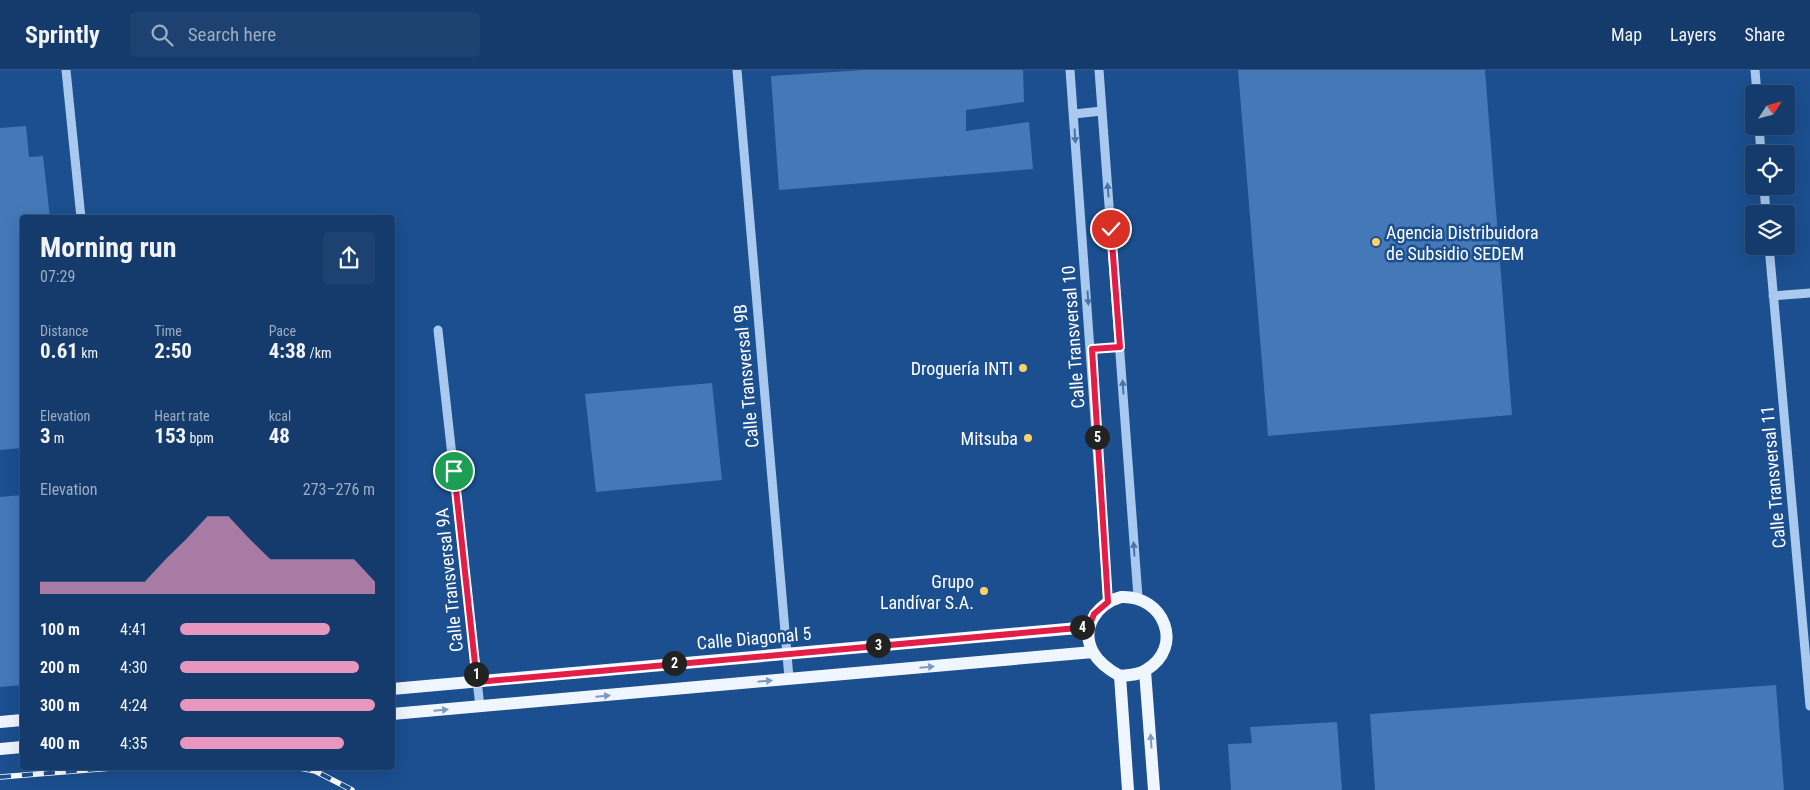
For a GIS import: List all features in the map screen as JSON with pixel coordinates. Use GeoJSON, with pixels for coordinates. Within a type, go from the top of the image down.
{"type":"FeatureCollection","features":[{"type":"Feature","properties":{"kind":"main road"},"geometry":{"type":"LineString","coordinates":[[1121,596],[1138,598],[1150,603],[1160,613],[1165,625],[1167,639],[1164,652],[1156,663],[1145,671],[1120,676],[1105,667],[1093,652],[1089,627],[1094,614],[1108,602],[1121,596]]}},
{"type":"Feature","properties":{"kind":"main road","name":"Calle Diagonal 5"},"geometry":{"type":"LineString","coordinates":[[395,689],[1089,627]]}},
{"type":"Feature","properties":{"kind":"main road"},"geometry":{"type":"LineString","coordinates":[[395,714],[1093,652]]}},
{"type":"Feature","properties":{"kind":"main road"},"geometry":{"type":"LineString","coordinates":[[1145,671],[1154,790]]}},
{"type":"Feature","properties":{"kind":"main road"},"geometry":{"type":"LineString","coordinates":[[1120,676],[1128,790]]}},
{"type":"Feature","properties":{"kind":"main road"},"geometry":{"type":"LineString","coordinates":[[0,722],[20,720]]}},
{"type":"Feature","properties":{"kind":"main road"},"geometry":{"type":"LineString","coordinates":[[0,749],[20,747]]}},
{"type":"Feature","properties":{"kind":"street"},"geometry":{"type":"LineString","coordinates":[[66,70],[81,215]]}},
{"type":"Feature","properties":{"kind":"street","name":"Calle Transversal 9B"},"geometry":{"type":"LineString","coordinates":[[737,70],[789,678]]}},
{"type":"Feature","properties":{"kind":"street","name":"Calle Transversal 10"},"geometry":{"type":"LineString","coordinates":[[1070,70],[1092,349],[1108,602]]}},
{"type":"Feature","properties":{"kind":"street"},"geometry":{"type":"LineString","coordinates":[[1099,70],[1138,598]]}},
{"type":"Feature","properties":{"kind":"street"},"geometry":{"type":"LineString","coordinates":[[1755,70],[1756,85]]}},
{"type":"Feature","properties":{"kind":"street"},"geometry":{"type":"LineString","coordinates":[[1074,114],[1102,111]]}},
{"type":"Feature","properties":{"kind":"street","name":"Calle Transversal 11"},"geometry":{"type":"LineString","coordinates":[[1770,255],[1810,706]]}},
{"type":"Feature","properties":{"kind":"street"},"geometry":{"type":"LineString","coordinates":[[1773,296],[1810,293]]}},
{"type":"Feature","properties":{"kind":"street","name":"Calle Transversal 9A"},"geometry":{"type":"LineString","coordinates":[[438,330],[480,707]]}},
{"type":"Feature","properties":{"kind":"street"},"geometry":{"type":"LineString","coordinates":[[1092,349],[1120,347]]}},
{"type":"Feature","properties":{"kind":"building"},"geometry":{"type":"Polygon","coordinates":[[[864,70],[1023,70],[1024,102],[966,110],[966,131],[1029,122],[1033,169],[779,190],[771,76],[864,70]]]}},
{"type":"Feature","properties":{"kind":"building","name":"Agencia Distribuidora de Subsidio SEDEM"},"geometry":{"type":"Polygon","coordinates":[[[1238,70],[1485,70],[1512,415],[1268,436],[1238,70]]]}},
{"type":"Feature","properties":{"kind":"building"},"geometry":{"type":"Polygon","coordinates":[[[26,126],[29,157],[43,156],[50,215],[20,215],[20,448],[0,450],[0,128],[26,126]]]}},
{"type":"Feature","properties":{"kind":"building"},"geometry":{"type":"Polygon","coordinates":[[[712,383],[722,480],[596,492],[585,394],[712,383]]]}},
{"type":"Feature","properties":{"kind":"building"},"geometry":{"type":"Polygon","coordinates":[[[20,495],[20,685],[0,687],[0,497],[20,495]]]}},
{"type":"Feature","properties":{"kind":"building"},"geometry":{"type":"Polygon","coordinates":[[[1776,685],[1784,790],[1375,790],[1370,714],[1776,685]]]}},
{"type":"Feature","properties":{"kind":"building"},"geometry":{"type":"Polygon","coordinates":[[[1337,722],[1342,790],[1231,790],[1228,744],[1252,743],[1250,727],[1337,722]]]}},
{"type":"Feature","properties":{"kind":"railway"},"geometry":{"type":"LineString","coordinates":[[0,777],[87,770]]}},
{"type":"Feature","properties":{"kind":"railway"},"geometry":{"type":"LineString","coordinates":[[310,770],[352,790]]}},
{"type":"Feature","properties":{"kind":"place","name":"Agencia Distribuidora de Subsidio SEDEM"},"geometry":{"type":"Point","coordinates":[1376,242]}},
{"type":"Feature","properties":{"kind":"place","name":"Droguería INTI"},"geometry":{"type":"Point","coordinates":[1023,368]}},
{"type":"Feature","properties":{"kind":"place","name":"Mitsuba"},"geometry":{"type":"Point","coordinates":[1028,438]}},
{"type":"Feature","properties":{"kind":"place","name":"Grupo Landívar S.A."},"geometry":{"type":"Point","coordinates":[984,591]}},
{"type":"Feature","properties":{"kind":"route"},"geometry":{"type":"LineString","coordinates":[[454,471],[477,682],[1089,627],[1094,614],[1108,602],[1092,349],[1120,347],[1111,229]]}}]}
